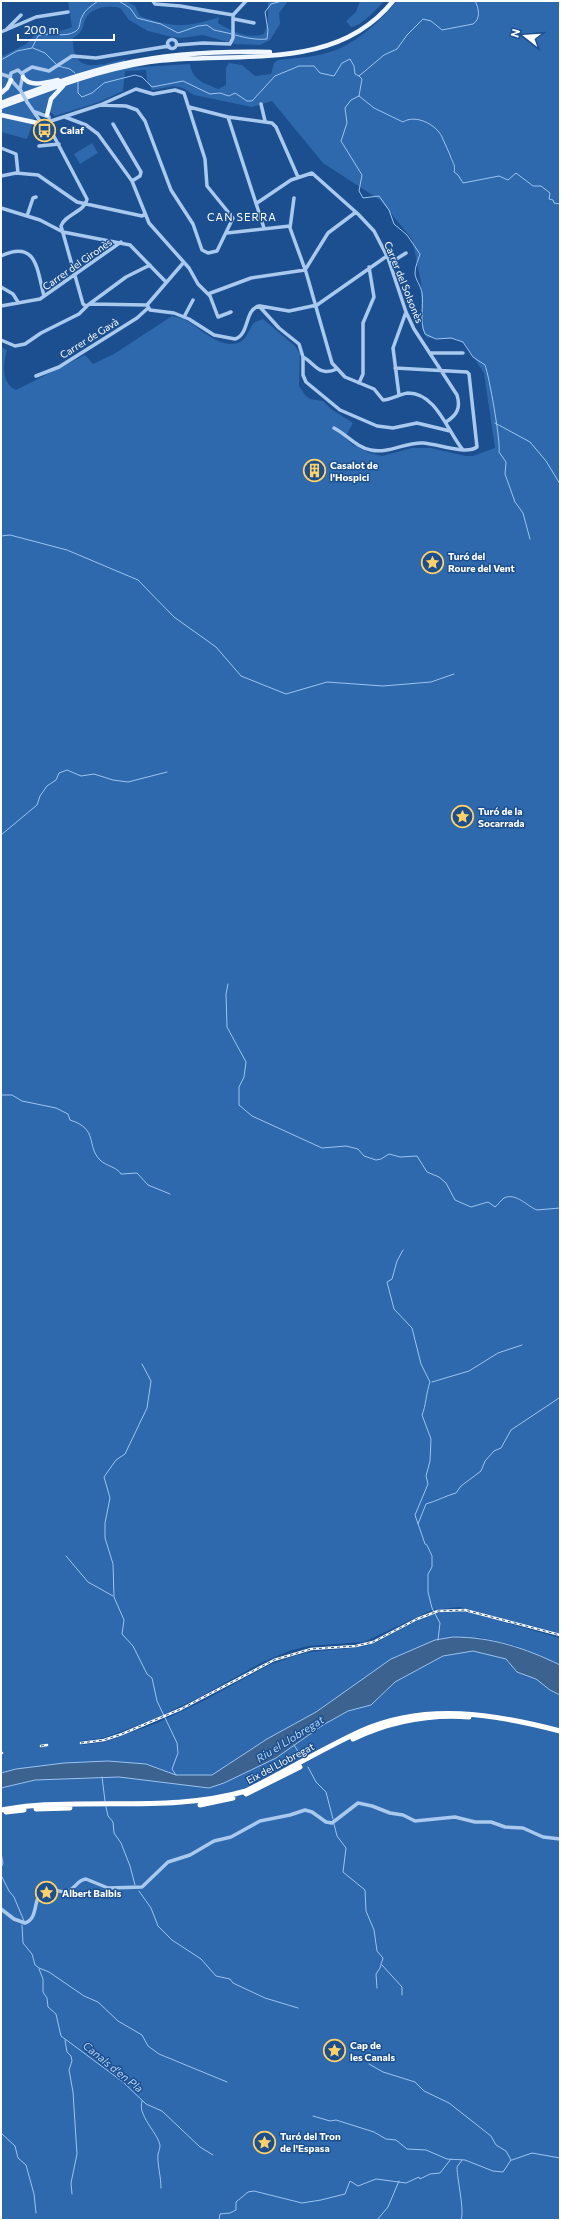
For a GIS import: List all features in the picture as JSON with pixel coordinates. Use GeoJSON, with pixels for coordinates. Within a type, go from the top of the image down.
{"type":"FeatureCollection","features":[{"type":"Feature","properties":{"kind":"highway","name":"Eix del Llobregat"},"geometry":{"type":"LineString","coordinates":[[1,1812],[39,1808],[201,1804],[224,1801],[265,1786],[354,1738],[374,1730],[411,1720],[442,1717],[486,1718],[560,1733]]}},
{"type":"Feature","properties":{"kind":"main road"},"geometry":{"type":"LineString","coordinates":[[22,77],[26,82],[32,84],[66,78],[128,62],[169,56],[289,51],[313,48],[341,38],[358,29],[390,1]]}},
{"type":"Feature","properties":{"kind":"main road"},"geometry":{"type":"LineString","coordinates":[[1,107],[78,80],[124,67],[168,60],[297,53],[314,50],[337,43],[360,31],[377,18],[393,1]]}},
{"type":"Feature","properties":{"kind":"main road"},"geometry":{"type":"LineString","coordinates":[[1,103],[86,73]]}},
{"type":"Feature","properties":{"kind":"main road"},"geometry":{"type":"LineString","coordinates":[[1,93],[8,88],[12,80]]}},
{"type":"Feature","properties":{"kind":"main road"},"geometry":{"type":"LineString","coordinates":[[45,115],[51,99],[58,90],[78,80]]}},
{"type":"Feature","properties":{"kind":"main road"},"geometry":{"type":"LineString","coordinates":[[1,115],[41,122]]}},
{"type":"Feature","properties":{"kind":"street"},"geometry":{"type":"LineString","coordinates":[[153,1],[155,4],[180,6],[234,17],[254,23]]}},
{"type":"Feature","properties":{"kind":"street"},"geometry":{"type":"LineString","coordinates":[[12,80],[22,77],[32,67],[44,71],[51,71],[64,60],[72,56],[100,57],[169,46],[173,48],[177,45],[203,43],[230,44],[234,17],[246,1]]}},
{"type":"Feature","properties":{"kind":"street"},"geometry":{"type":"LineString","coordinates":[[3,32],[36,18],[68,12]]}},
{"type":"Feature","properties":{"kind":"street"},"geometry":{"type":"LineString","coordinates":[[3,32],[21,15]]}},
{"type":"Feature","properties":{"kind":"street"},"geometry":{"type":"LineString","coordinates":[[169,46],[168,43],[171,40],[175,40],[177,45]]}},
{"type":"Feature","properties":{"kind":"street"},"geometry":{"type":"LineString","coordinates":[[12,80],[14,70],[22,77]]}},
{"type":"Feature","properties":{"kind":"street"},"geometry":{"type":"LineString","coordinates":[[1,74],[12,80],[41,122]]}},
{"type":"Feature","properties":{"kind":"street"},"geometry":{"type":"LineString","coordinates":[[20,90],[22,77]]}},
{"type":"Feature","properties":{"kind":"street"},"geometry":{"type":"LineString","coordinates":[[41,122],[49,123],[100,105],[136,89],[154,94],[178,90],[184,93],[205,159],[207,186],[233,216],[232,223],[217,251],[210,253],[204,252],[193,224],[171,190],[145,121],[140,112],[130,107],[100,105]]}},
{"type":"Feature","properties":{"kind":"street"},"geometry":{"type":"LineString","coordinates":[[261,104],[265,121]]}},
{"type":"Feature","properties":{"kind":"street"},"geometry":{"type":"LineString","coordinates":[[188,107],[228,117],[272,123],[276,127],[298,177]]}},
{"type":"Feature","properties":{"kind":"street"},"geometry":{"type":"LineString","coordinates":[[35,112],[45,115],[88,199],[85,204],[62,223],[63,232],[83,304],[148,307],[171,312],[184,317],[214,335],[235,339],[242,334],[251,312],[259,306],[289,311],[315,305],[387,256]]}},
{"type":"Feature","properties":{"kind":"street"},"geometry":{"type":"LineString","coordinates":[[41,122],[45,115]]}},
{"type":"Feature","properties":{"kind":"street"},"geometry":{"type":"LineString","coordinates":[[64,117],[73,119],[94,131],[132,181],[147,220],[184,262],[201,288],[208,294],[218,317],[231,312]]}},
{"type":"Feature","properties":{"kind":"street"},"geometry":{"type":"LineString","coordinates":[[228,117],[264,228]]}},
{"type":"Feature","properties":{"kind":"street"},"geometry":{"type":"LineString","coordinates":[[113,124],[141,172],[140,176],[132,181]]}},
{"type":"Feature","properties":{"kind":"street"},"geometry":{"type":"LineString","coordinates":[[39,146],[59,144]]}},
{"type":"Feature","properties":{"kind":"street"},"geometry":{"type":"LineString","coordinates":[[1,148],[16,154],[18,173]]}},
{"type":"Feature","properties":{"kind":"street"},"geometry":{"type":"LineString","coordinates":[[1,176],[18,173],[41,176],[73,201],[138,215],[144,213]]}},
{"type":"Feature","properties":{"kind":"street","name":"Carrer del Solsonès"},"geometry":{"type":"LineString","coordinates":[[257,203],[298,177],[310,173],[314,174],[372,228],[390,263],[406,312],[417,334],[457,395],[459,402],[456,414],[446,422]]}},
{"type":"Feature","properties":{"kind":"street"},"geometry":{"type":"LineString","coordinates":[[27,216],[33,198],[36,197]]}},
{"type":"Feature","properties":{"kind":"street"},"geometry":{"type":"LineString","coordinates":[[294,198],[290,226],[305,270],[331,360],[337,369],[345,377],[374,389],[383,400],[399,395],[410,394],[422,398],[437,409],[463,450]]}},
{"type":"Feature","properties":{"kind":"street"},"geometry":{"type":"LineString","coordinates":[[1,208],[27,216],[63,232],[121,242],[132,246],[166,282]]}},
{"type":"Feature","properties":{"kind":"street"},"geometry":{"type":"LineString","coordinates":[[208,294],[251,278],[305,270],[328,233],[356,212]]}},
{"type":"Feature","properties":{"kind":"street"},"geometry":{"type":"LineString","coordinates":[[227,233],[290,226]]}},
{"type":"Feature","properties":{"kind":"street","name":"Carrer del Gironès"},"geometry":{"type":"LineString","coordinates":[[1,306],[37,300],[121,242]]}},
{"type":"Feature","properties":{"kind":"street"},"geometry":{"type":"LineString","coordinates":[[1,256],[17,251],[24,251],[32,257],[36,264],[44,296]]}},
{"type":"Feature","properties":{"kind":"street"},"geometry":{"type":"LineString","coordinates":[[390,263],[406,253]]}},
{"type":"Feature","properties":{"kind":"street","name":"Carrer de Gavà"},"geometry":{"type":"LineString","coordinates":[[36,376],[58,367],[137,318],[148,307],[166,282],[184,262]]}},
{"type":"Feature","properties":{"kind":"street"},"geometry":{"type":"LineString","coordinates":[[1,340],[15,346],[22,346],[41,333],[79,314],[88,305],[126,277],[150,265]]}},
{"type":"Feature","properties":{"kind":"street"},"geometry":{"type":"LineString","coordinates":[[359,383],[363,374],[362,323],[374,297],[369,267]]}},
{"type":"Feature","properties":{"kind":"street"},"geometry":{"type":"LineString","coordinates":[[1,287],[13,294],[18,302]]}},
{"type":"Feature","properties":{"kind":"street"},"geometry":{"type":"LineString","coordinates":[[184,317],[193,300]]}},
{"type":"Feature","properties":{"kind":"street"},"geometry":{"type":"LineString","coordinates":[[259,306],[278,328],[298,342],[303,357],[303,375],[306,382],[336,407],[350,416],[383,428],[396,428],[417,423],[450,431]]}},
{"type":"Feature","properties":{"kind":"street"},"geometry":{"type":"LineString","coordinates":[[399,395],[394,348],[406,312]]}},
{"type":"Feature","properties":{"kind":"street"},"geometry":{"type":"LineString","coordinates":[[430,353],[463,353]]}},
{"type":"Feature","properties":{"kind":"street"},"geometry":{"type":"LineString","coordinates":[[303,357],[317,369],[329,371],[337,369]]}},
{"type":"Feature","properties":{"kind":"street"},"geometry":{"type":"LineString","coordinates":[[334,428],[370,450],[392,450],[418,443],[463,450],[473,449],[478,443],[469,374],[395,368]]}},
{"type":"Feature","properties":{"kind":"street"},"geometry":{"type":"LineString","coordinates":[[1,1909],[14,1919],[25,1923],[32,1918],[38,1895],[46,1889],[67,1892],[79,1881],[86,1879],[108,1888],[142,1887],[168,1862],[190,1855],[214,1841],[231,1837],[260,1821],[290,1815],[305,1810],[331,1823],[358,1803],[372,1806],[390,1813],[402,1815],[415,1821],[455,1817],[473,1822],[491,1822],[505,1827],[523,1828],[543,1837],[560,1839]]}},
{"type":"Feature","properties":{"kind":"shaded area"},"geometry":{"type":"Polygon","coordinates":[[[68,1],[126,1],[135,6],[140,16],[161,23],[188,25],[219,17],[218,23],[235,32],[252,36],[264,34],[268,21],[268,1],[288,1],[279,13],[280,24],[270,40],[260,45],[235,44],[203,35],[181,38],[172,37],[148,31],[129,20],[121,9],[117,7],[104,7],[91,12],[86,18],[80,32],[73,38],[74,50],[77,58],[82,63],[97,65],[125,59],[125,68],[190,64],[193,74],[196,77],[204,83],[218,89],[226,85],[226,68],[229,63],[242,65],[255,76],[271,74],[274,63],[278,60],[322,54],[345,46],[361,36],[397,1],[560,1],[560,1634],[460,1607],[432,1610],[364,1642],[308,1646],[289,1651],[261,1663],[200,1697],[154,1719],[104,1738],[81,1741],[81,1745],[104,1742],[157,1723],[203,1701],[269,1665],[310,1652],[362,1647],[375,1643],[426,1616],[443,1612],[469,1612],[560,1638],[560,1665],[514,1645],[478,1637],[339,1696],[316,1712],[267,1739],[212,1775],[176,1775],[146,1764],[108,1761],[64,1763],[16,1769],[1,1773],[1,347],[7,350],[4,373],[8,383],[16,390],[85,355],[93,364],[114,354],[172,316],[184,319],[218,341],[233,344],[243,340],[255,322],[263,319],[295,346],[300,354],[299,386],[305,395],[310,399],[323,401],[331,409],[353,423],[345,438],[353,445],[370,453],[382,456],[412,448],[431,448],[465,456],[473,456],[495,448],[484,373],[465,344],[456,339],[427,338],[422,329],[421,282],[412,239],[380,200],[323,163],[272,101],[252,107],[194,95],[183,88],[174,86],[152,90],[147,80],[146,70],[125,71],[123,91],[99,102],[55,116],[50,112],[40,112],[35,117],[27,139],[1,132],[1,51],[3,56],[26,44],[40,30],[61,31],[72,27],[68,1]]]}},
{"type":"Feature","properties":{"kind":"shaded area"},"geometry":{"type":"Polygon","coordinates":[[[360,1],[384,1],[364,21],[351,27],[346,21],[356,12],[360,1]]]}},
{"type":"Feature","properties":{"kind":"shaded area"},"geometry":{"type":"Polygon","coordinates":[[[92,143],[98,153],[80,164],[74,154],[92,143]]]}},
{"type":"Feature","properties":{"kind":"shaded area"},"geometry":{"type":"Polygon","coordinates":[[[473,1651],[506,1659],[517,1672],[536,1679],[550,1690],[560,1695],[560,2220],[1,2220],[1,1788],[35,1780],[119,1777],[209,1788],[224,1783],[276,1758],[323,1725],[348,1711],[371,1705],[395,1682],[443,1656],[473,1651]]]}},
{"type":"Feature","properties":{"kind":"water","name":"Riu el Llobregat"},"geometry":{"type":"Polygon","coordinates":[[[453,1637],[495,1641],[534,1653],[560,1665],[560,1695],[550,1690],[536,1679],[517,1672],[506,1659],[473,1651],[443,1656],[395,1682],[371,1705],[348,1711],[323,1725],[276,1758],[224,1783],[209,1788],[119,1777],[35,1780],[1,1788],[1,1773],[16,1769],[64,1763],[108,1761],[146,1764],[176,1775],[212,1775],[267,1739],[316,1712],[391,1659],[435,1640],[453,1637]]]}},
{"type":"Feature","properties":{"kind":"waterway"},"geometry":{"type":"LineString","coordinates":[[32,48],[38,36],[47,34],[62,35],[76,31],[79,28],[81,19],[85,12],[98,1]]}},
{"type":"Feature","properties":{"kind":"waterway"},"geometry":{"type":"LineString","coordinates":[[119,1],[130,8],[137,18],[161,24],[178,33],[198,26],[207,25],[214,30],[232,34]]}},
{"type":"Feature","properties":{"kind":"waterway"},"geometry":{"type":"LineString","coordinates":[[235,35],[267,39],[268,30],[265,12],[271,4],[282,1]]}},
{"type":"Feature","properties":{"kind":"waterway"},"geometry":{"type":"LineString","coordinates":[[78,82],[78,93],[82,97],[92,93],[104,83],[135,75],[142,77],[152,87],[183,81],[210,94],[220,93],[229,96],[235,93],[247,101],[252,101],[275,76],[299,66],[314,66],[320,73],[334,76],[342,63],[350,59],[354,66],[355,74],[359,76],[384,55],[397,49],[407,35],[423,19],[431,21],[442,30],[473,24],[476,22],[478,16],[478,7],[475,1]]}},
{"type":"Feature","properties":{"kind":"waterway"},"geometry":{"type":"LineString","coordinates":[[1,60],[17,51],[32,48]]}},
{"type":"Feature","properties":{"kind":"waterway"},"geometry":{"type":"LineString","coordinates":[[33,48],[45,53],[56,64]]}},
{"type":"Feature","properties":{"kind":"waterway"},"geometry":{"type":"LineString","coordinates":[[58,66],[70,69],[75,73]]}},
{"type":"Feature","properties":{"kind":"waterway"},"geometry":{"type":"LineString","coordinates":[[359,76],[362,79],[359,96]]}},
{"type":"Feature","properties":{"kind":"waterway"},"geometry":{"type":"LineString","coordinates":[[359,96],[351,100],[345,108],[347,123],[341,141],[362,175],[359,191],[363,198],[379,196],[389,210],[394,224],[407,235],[420,254],[415,273],[422,293],[422,324],[425,334],[436,339],[451,338],[463,342],[473,357],[485,365],[494,409],[499,452],[506,462],[505,474],[515,502],[523,513],[530,539]]}},
{"type":"Feature","properties":{"kind":"waterway"},"geometry":{"type":"LineString","coordinates":[[359,96],[374,108],[403,122],[413,119],[419,120],[430,124],[435,128],[442,137],[450,155],[454,165],[454,172],[463,183],[499,176],[508,180],[516,173],[533,186],[541,186],[550,193],[549,199],[553,200],[554,203],[560,204]]}},
{"type":"Feature","properties":{"kind":"waterway"},"geometry":{"type":"LineString","coordinates":[[495,423],[530,442],[546,461],[560,484]]}},
{"type":"Feature","properties":{"kind":"waterway"},"geometry":{"type":"LineString","coordinates":[[1,536],[10,535],[67,550],[138,580],[174,617],[216,647],[241,676],[286,694],[327,682],[383,686],[431,682],[454,674]]}},
{"type":"Feature","properties":{"kind":"waterway"},"geometry":{"type":"LineString","coordinates":[[1,835],[37,805],[40,796],[47,786],[56,780],[59,773],[67,770],[81,776],[94,774],[113,780],[128,782],[167,772]]}},
{"type":"Feature","properties":{"kind":"waterway"},"geometry":{"type":"LineString","coordinates":[[228,984],[226,994],[227,1027],[246,1062],[244,1077],[239,1087],[239,1105],[252,1116],[322,1148],[346,1146],[358,1149],[364,1156],[376,1160],[389,1154],[400,1157],[417,1156],[427,1172],[439,1177],[446,1183],[455,1200],[471,1207],[488,1202],[495,1207],[504,1198],[513,1197],[537,1210],[560,1208]]}},
{"type":"Feature","properties":{"kind":"waterway"},"geometry":{"type":"LineString","coordinates":[[1,1095],[12,1095],[22,1101],[56,1108],[68,1114],[70,1120],[85,1128],[89,1133],[93,1149],[102,1162],[117,1170],[121,1174],[137,1173],[148,1185],[170,1194]]}},
{"type":"Feature","properties":{"kind":"waterway"},"geometry":{"type":"LineString","coordinates":[[403,1250],[397,1261],[392,1279],[387,1282],[394,1309],[412,1328],[421,1364],[430,1382],[422,1415],[431,1439],[430,1461],[426,1476],[428,1484],[415,1515],[425,1544],[427,1545],[432,1556],[432,1567],[428,1574],[428,1592],[432,1608],[440,1623],[438,1640]]}},
{"type":"Feature","properties":{"kind":"waterway"},"geometry":{"type":"LineString","coordinates":[[432,1382],[469,1371],[498,1353],[522,1345]]}},
{"type":"Feature","properties":{"kind":"waterway"},"geometry":{"type":"LineString","coordinates":[[142,1364],[151,1381],[147,1408],[125,1454],[116,1460],[104,1477],[110,1498],[105,1523],[105,1538],[113,1564],[114,1597],[124,1620],[122,1634],[133,1646],[147,1674],[152,1678],[157,1701],[177,1743],[178,1753],[172,1769],[176,1775]]}},
{"type":"Feature","properties":{"kind":"waterway"},"geometry":{"type":"LineString","coordinates":[[418,1524],[426,1504],[456,1493],[461,1486],[481,1471],[485,1461],[494,1451],[501,1448],[511,1430],[559,1398]]}},
{"type":"Feature","properties":{"kind":"waterway"},"geometry":{"type":"LineString","coordinates":[[66,1556],[88,1582],[113,1596]]}},
{"type":"Feature","properties":{"kind":"waterway","name":"Riu el Llobregat"},"geometry":{"type":"LineString","coordinates":[[294,1745],[303,1759]]}},
{"type":"Feature","properties":{"kind":"waterway"},"geometry":{"type":"LineString","coordinates":[[308,1767],[316,1782],[326,1792],[333,1819]]}},
{"type":"Feature","properties":{"kind":"waterway"},"geometry":{"type":"LineString","coordinates":[[102,1777],[105,1801]]}},
{"type":"Feature","properties":{"kind":"waterway"},"geometry":{"type":"LineString","coordinates":[[106,1807],[108,1816],[113,1822],[114,1833],[121,1843],[130,1866],[135,1885]]}},
{"type":"Feature","properties":{"kind":"waterway"},"geometry":{"type":"LineString","coordinates":[[334,1824],[337,1836],[346,1848],[343,1872],[365,1890],[366,1911],[374,1930],[377,1951],[383,1958],[380,1968],[376,1974],[377,1988]]}},
{"type":"Feature","properties":{"kind":"waterway"},"geometry":{"type":"LineString","coordinates":[[1,1853],[3,1863],[1,1868]]}},
{"type":"Feature","properties":{"kind":"waterway"},"geometry":{"type":"LineString","coordinates":[[1,1875],[9,1891],[14,1897],[24,1921]]}},
{"type":"Feature","properties":{"kind":"waterway"},"geometry":{"type":"LineString","coordinates":[[139,1891],[151,1908],[158,1926],[172,1940],[201,1959],[216,1976],[230,1979],[233,1983],[265,1998],[298,2008]]}},
{"type":"Feature","properties":{"kind":"waterway"},"geometry":{"type":"LineString","coordinates":[[22,1925],[23,1943],[32,1954],[35,1965],[49,1972],[84,1996],[98,2002],[118,2021],[142,2035],[148,2046],[159,2054],[227,2082]]}},
{"type":"Feature","properties":{"kind":"waterway"},"geometry":{"type":"LineString","coordinates":[[382,1965],[402,1987],[402,1995]]}},
{"type":"Feature","properties":{"kind":"waterway","name":"Canals d'en Pla"},"geometry":{"type":"LineString","coordinates":[[39,1969],[43,1979],[43,1992],[47,1998],[48,2007],[56,2014],[61,2036],[123,2082],[146,2104],[162,2111],[200,2147],[213,2155]]}},
{"type":"Feature","properties":{"kind":"waterway"},"geometry":{"type":"LineString","coordinates":[[65,2040],[67,2052],[71,2056],[72,2061],[69,2070],[73,2092],[77,2154],[71,2183],[72,2194]]}},
{"type":"Feature","properties":{"kind":"waterway"},"geometry":{"type":"LineString","coordinates":[[369,2064],[383,2072],[415,2082],[424,2091],[449,2103],[491,2136],[496,2145],[506,2151],[511,2160]]}},
{"type":"Feature","properties":{"kind":"waterway"},"geometry":{"type":"LineString","coordinates":[[142,2101],[142,2112],[160,2145],[158,2158],[161,2188]]}},
{"type":"Feature","properties":{"kind":"waterway"},"geometry":{"type":"LineString","coordinates":[[313,2116],[330,2121],[336,2120],[374,2132],[386,2139],[396,2140],[407,2149],[426,2150],[447,2159],[465,2160],[493,2171],[503,2172],[511,2160]]}},
{"type":"Feature","properties":{"kind":"waterway"},"geometry":{"type":"LineString","coordinates":[[1,2133],[15,2146],[18,2158],[26,2165],[34,2194],[36,2213]]}},
{"type":"Feature","properties":{"kind":"waterway"},"geometry":{"type":"LineString","coordinates":[[512,2160],[532,2153],[560,2158]]}},
{"type":"Feature","properties":{"kind":"waterway"},"geometry":{"type":"LineString","coordinates":[[219,2220],[220,2214],[230,2213],[236,2210],[236,2202],[248,2192],[254,2191],[302,2203],[321,2200],[345,2194],[350,2181],[358,2186],[376,2179],[406,2183],[419,2177],[420,2179],[430,2174],[440,2173],[451,2159]]}},
{"type":"Feature","properties":{"kind":"waterway"},"geometry":{"type":"LineString","coordinates":[[461,2220],[462,2210],[457,2167],[462,2160]]}},
{"type":"Feature","properties":{"kind":"waterway"},"geometry":{"type":"LineString","coordinates":[[377,2220],[388,2207],[399,2181]]}},
{"type":"Feature","properties":{"kind":"railway"},"geometry":{"type":"LineString","coordinates":[[81,1743],[104,1740],[122,1734],[181,1709],[274,1660],[311,1649],[356,1646],[373,1642],[417,1619],[438,1611],[465,1610],[560,1635]]}},
{"type":"Feature","properties":{"kind":"railway"},"geometry":{"type":"LineString","coordinates":[[41,1746],[47,1745]]}},
{"type":"Feature","properties":{"kind":"place","name":"Calaf"},"geometry":{"type":"Point","coordinates":[45,130]}},
{"type":"Feature","properties":{"kind":"place","name":"Casalot de l'Hospici"},"geometry":{"type":"Point","coordinates":[315,471]}},
{"type":"Feature","properties":{"kind":"place","name":"Turó del Roure del Vent"},"geometry":{"type":"Point","coordinates":[432,562]}},
{"type":"Feature","properties":{"kind":"place","name":"Turó de la Socarrada"},"geometry":{"type":"Point","coordinates":[462,817]}},
{"type":"Feature","properties":{"kind":"place","name":"Albert Balbis"},"geometry":{"type":"Point","coordinates":[47,1893]}},
{"type":"Feature","properties":{"kind":"place","name":"Cap de les Canals"},"geometry":{"type":"Point","coordinates":[335,2051]}},
{"type":"Feature","properties":{"kind":"place","name":"Turó del Tron de l'Espasa"},"geometry":{"type":"Point","coordinates":[265,2142]}},
{"type":"Feature","properties":{"kind":"district","name":"CAN SERRA"},"geometry":{"type":"Point","coordinates":[242,217]}}]}
